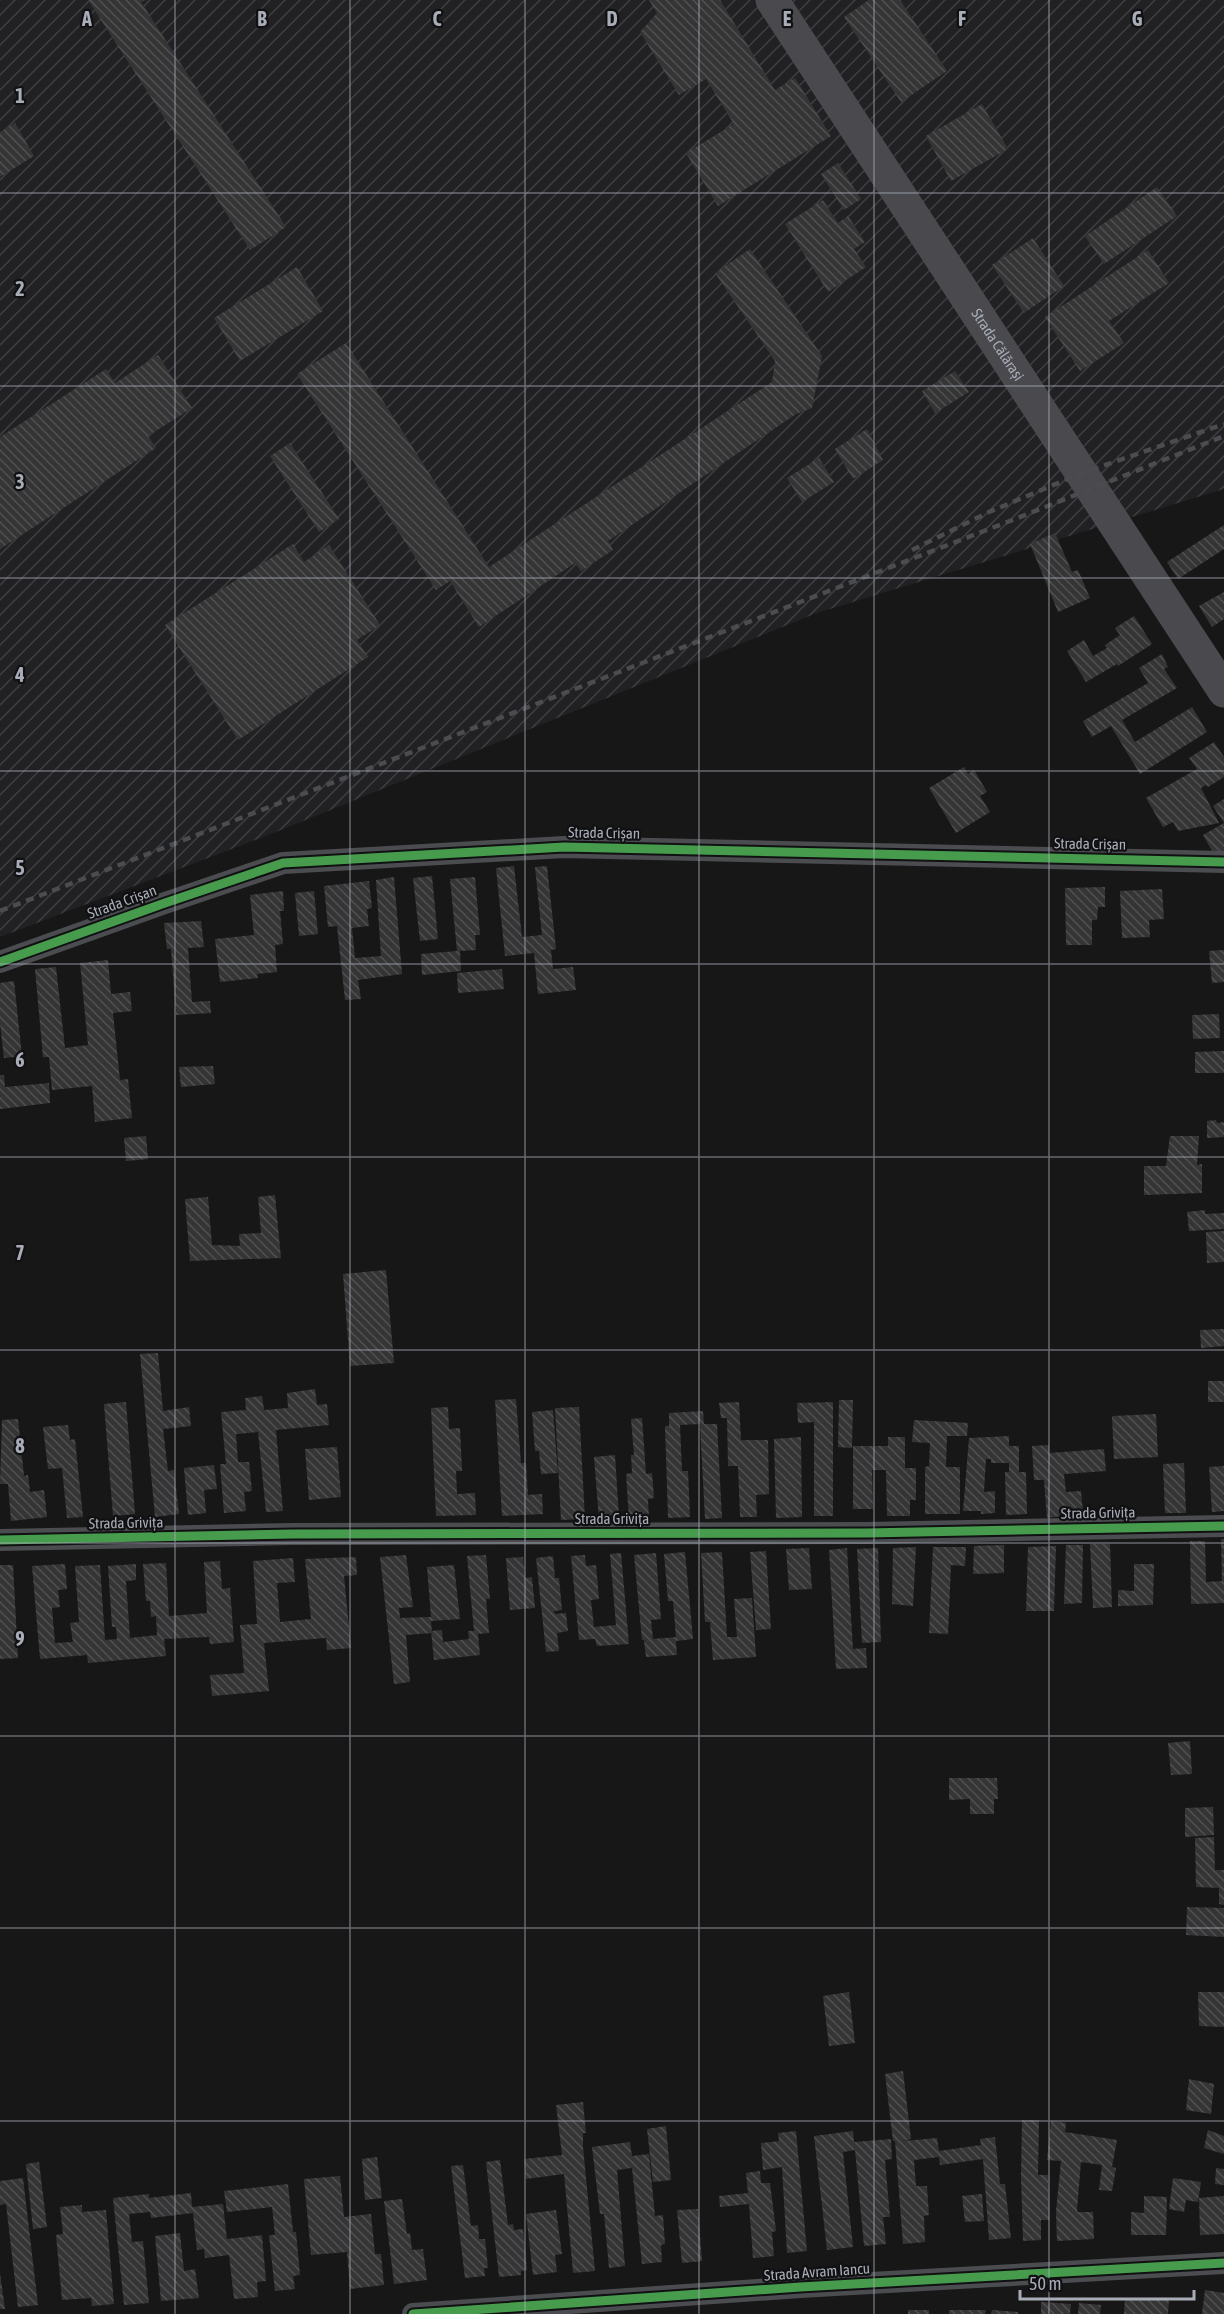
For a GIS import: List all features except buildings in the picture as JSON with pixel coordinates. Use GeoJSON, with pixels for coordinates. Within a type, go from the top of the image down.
{"type":"FeatureCollection","features":[{"type":"Feature","properties":{"kind":"main road","name":"Strada Călărași"},"geometry":{"type":"LineString","coordinates":[[772,0],[1224,691]]}},
{"type":"Feature","properties":{"kind":"street","name":"Strada Crișan"},"geometry":{"type":"LineString","coordinates":[[0,962],[283,863],[564,847],[1224,862]]}},
{"type":"Feature","properties":{"kind":"street","name":"Strada Grivița"},"geometry":{"type":"LineString","coordinates":[[0,1540],[292,1534],[867,1533],[1224,1526]]}},
{"type":"Feature","properties":{"kind":"street","name":"Strada Avram Iancu"},"geometry":{"type":"LineString","coordinates":[[413,2314],[800,2287],[1224,2263]]}},
{"type":"Feature","properties":{"kind":"shaded area"},"geometry":{"type":"Polygon","coordinates":[[[0,0],[1224,0],[1224,489],[817,613],[271,834],[0,937],[0,0]]]}},
{"type":"Feature","properties":{"kind":"railway"},"geometry":{"type":"LineString","coordinates":[[912,550],[989,512],[1082,473],[1224,424]]}},
{"type":"Feature","properties":{"kind":"railway"},"geometry":{"type":"LineString","coordinates":[[0,911],[1010,521],[1224,436]]}},
{"type":"Feature","properties":{"kind":"cycle path"},"geometry":{"type":"LineString","coordinates":[[0,962],[283,863],[564,847],[1224,862]]}},
{"type":"Feature","properties":{"kind":"cycle path"},"geometry":{"type":"LineString","coordinates":[[0,1540],[292,1534],[867,1533],[1224,1526]]}},
{"type":"Feature","properties":{"kind":"cycle path"},"geometry":{"type":"LineString","coordinates":[[413,2314],[800,2287],[1224,2263]]}}]}
